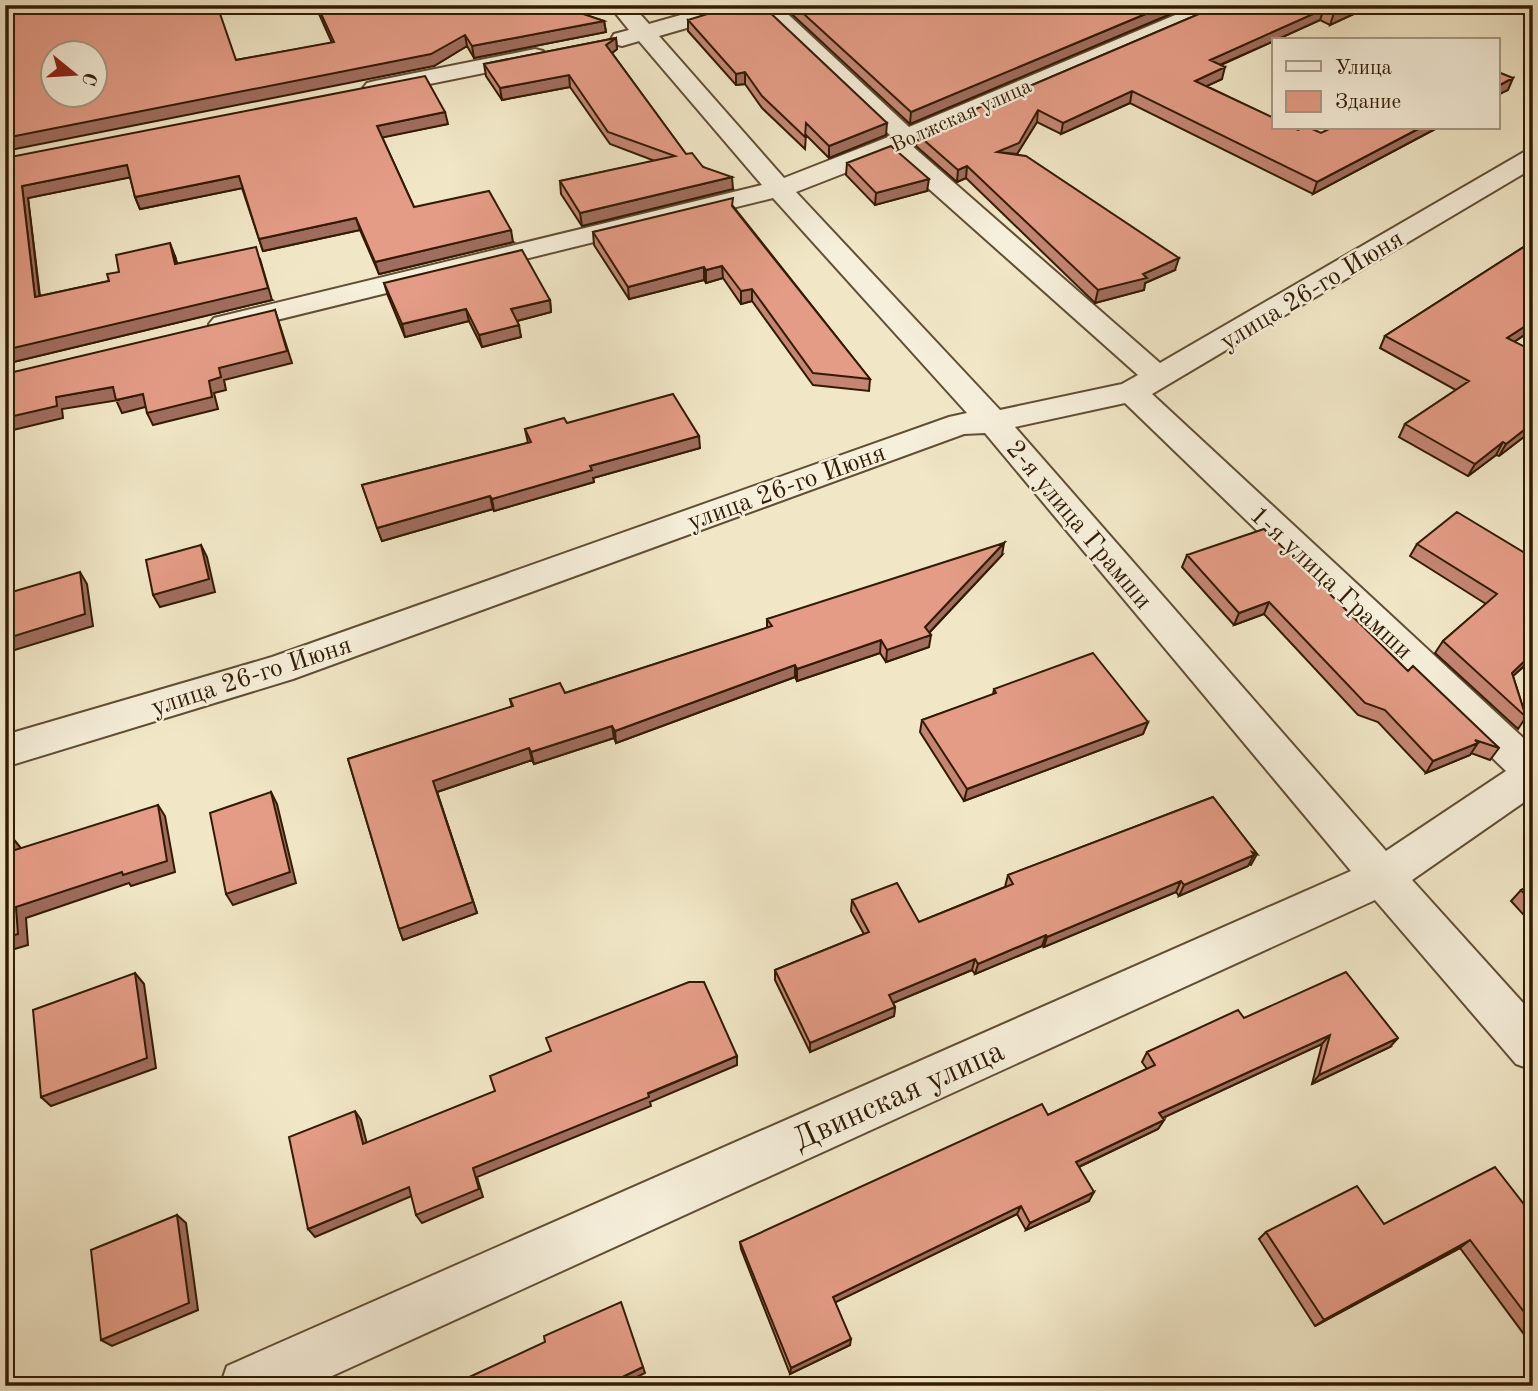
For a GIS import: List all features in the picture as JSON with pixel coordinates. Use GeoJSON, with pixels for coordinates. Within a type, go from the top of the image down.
{"type":"FeatureCollection","features":[{"type":"Feature","properties":{"kind":"street","name":"2-я улица Грамши"},"geometry":{"type":"LineString","coordinates":[[620,5],[779,189],[993,422],[1382,877],[1533,1048]]}},
{"type":"Feature","properties":{"kind":"street"},"geometry":{"type":"LineString","coordinates":[[605,42],[645,34],[741,5]]}},
{"type":"Feature","properties":{"kind":"street","name":"1-я улица Грамши"},"geometry":{"type":"LineString","coordinates":[[765,5],[1533,773]]}},
{"type":"Feature","properties":{"kind":"street","name":"Волжская улица"},"geometry":{"type":"LineString","coordinates":[[195,331],[779,189],[901,141],[1218,5]]}},
{"type":"Feature","properties":{"kind":"street"},"geometry":{"type":"LineString","coordinates":[[346,94],[564,50]]}},
{"type":"Feature","properties":{"kind":"street","name":"улица 26-го Июня"},"geometry":{"type":"LineString","coordinates":[[5,751],[280,668],[960,424],[993,422],[1145,385],[1533,157]]}},
{"type":"Feature","properties":{"kind":"street","name":"Двинская улица"},"geometry":{"type":"LineString","coordinates":[[247,1386],[1382,877],[1533,773]]}},
{"type":"Feature","properties":{"kind":"building"},"geometry":{"type":"Polygon","coordinates":[[[32,5],[217,5],[236,60],[334,42],[317,5],[572,5],[577,12],[604,21],[472,46],[465,35],[431,54],[5,138],[5,10],[32,5]]]}},
{"type":"Feature","properties":{"kind":"building"},"geometry":{"type":"Polygon","coordinates":[[[736,5],[762,5],[887,123],[829,146],[806,123],[805,137],[762,96],[745,72],[736,74],[688,20],[736,5]]]}},
{"type":"Feature","properties":{"kind":"building"},"geometry":{"type":"Polygon","coordinates":[[[794,5],[1167,5],[911,112],[794,5]]]}},
{"type":"Feature","properties":{"kind":"building"},"geometry":{"type":"Polygon","coordinates":[[[1220,5],[1352,5],[1334,13],[1324,9],[1210,60],[1225,67],[1195,81],[1272,117],[1272,130],[1314,130],[1321,133],[1327,130],[1416,130],[1317,182],[1132,91],[1063,123],[1038,110],[1019,143],[997,152],[1026,156],[1179,258],[1143,274],[1147,278],[1098,290],[967,166],[958,170],[917,134],[1220,5]]]}},
{"type":"Feature","properties":{"kind":"building"},"geometry":{"type":"Polygon","coordinates":[[[616,38],[606,45],[686,154],[692,153],[703,167],[732,177],[580,213],[560,181],[675,156],[608,132],[569,75],[500,88],[484,64],[616,38]]]}},
{"type":"Feature","properties":{"kind":"building"},"geometry":{"type":"Polygon","coordinates":[[[1500,73],[1513,78],[1500,85],[1500,73]]]}},
{"type":"Feature","properties":{"kind":"building"},"geometry":{"type":"Polygon","coordinates":[[[425,76],[445,112],[377,126],[414,207],[489,191],[511,230],[375,262],[356,218],[259,239],[239,176],[135,197],[127,165],[22,186],[35,297],[109,281],[107,274],[119,272],[116,255],[170,243],[175,264],[256,247],[268,288],[5,350],[5,158],[425,76]]]}},
{"type":"Feature","properties":{"kind":"building"},"geometry":{"type":"Polygon","coordinates":[[[891,146],[929,179],[876,193],[847,163],[891,146]]]}},
{"type":"Feature","properties":{"kind":"building"},"geometry":{"type":"Polygon","coordinates":[[[733,198],[732,206],[870,379],[813,373],[752,289],[741,291],[722,266],[706,270],[704,267],[628,287],[593,232],[733,198]]]}},
{"type":"Feature","properties":{"kind":"building"},"geometry":{"type":"Polygon","coordinates":[[[1533,241],[1533,321],[1507,338],[1533,351],[1533,423],[1475,464],[1405,424],[1469,381],[1385,336],[1533,241]]]}},
{"type":"Feature","properties":{"kind":"building"},"geometry":{"type":"Polygon","coordinates":[[[522,250],[550,300],[511,309],[519,325],[479,335],[466,309],[402,324],[384,283],[522,250]]]}},
{"type":"Feature","properties":{"kind":"building"},"geometry":{"type":"Polygon","coordinates":[[[275,310],[287,351],[219,368],[221,377],[209,381],[212,397],[147,413],[143,394],[116,400],[113,387],[56,397],[57,406],[5,418],[5,374],[275,310]]]}},
{"type":"Feature","properties":{"kind":"building"},"geometry":{"type":"Polygon","coordinates":[[[673,394],[699,436],[590,466],[592,470],[492,499],[490,496],[377,528],[362,485],[531,442],[525,429],[564,418],[567,423],[673,394]]]}},
{"type":"Feature","properties":{"kind":"building"},"geometry":{"type":"Polygon","coordinates":[[[1457,512],[1525,553],[1533,547],[1533,653],[1512,673],[1526,717],[1443,641],[1497,594],[1417,544],[1457,512]]]}},
{"type":"Feature","properties":{"kind":"building"},"geometry":{"type":"Polygon","coordinates":[[[1264,529],[1408,671],[1413,666],[1499,748],[1475,740],[1478,743],[1433,761],[1385,710],[1365,703],[1269,602],[1239,613],[1187,555],[1264,529]]]}},
{"type":"Feature","properties":{"kind":"building"},"geometry":{"type":"Polygon","coordinates":[[[1004,543],[925,627],[931,635],[887,650],[881,640],[797,669],[795,665],[615,731],[612,726],[531,752],[529,748],[433,781],[473,902],[399,929],[348,759],[513,706],[510,699],[560,683],[565,693],[772,626],[767,619],[1004,543]]]}},
{"type":"Feature","properties":{"kind":"building"},"geometry":{"type":"Polygon","coordinates":[[[201,545],[209,579],[153,595],[146,560],[201,545]]]}},
{"type":"Feature","properties":{"kind":"building"},"geometry":{"type":"Polygon","coordinates":[[[80,572],[85,614],[5,639],[5,594],[80,572]]]}},
{"type":"Feature","properties":{"kind":"building"},"geometry":{"type":"Polygon","coordinates":[[[1093,653],[1148,722],[967,789],[922,720],[996,693],[994,689],[1093,653]]]}},
{"type":"Feature","properties":{"kind":"building"},"geometry":{"type":"Polygon","coordinates":[[[271,792],[290,872],[226,894],[210,813],[271,792]]]}},
{"type":"Feature","properties":{"kind":"building"},"geometry":{"type":"Polygon","coordinates":[[[1213,797],[1257,854],[1252,852],[1254,855],[1184,885],[1181,881],[978,964],[975,959],[889,995],[895,1007],[810,1043],[775,970],[869,932],[852,900],[897,883],[919,922],[1013,884],[1008,875],[1213,797]]]}},
{"type":"Feature","properties":{"kind":"building"},"geometry":{"type":"Polygon","coordinates":[[[158,805],[167,861],[123,875],[122,872],[16,907],[18,934],[5,938],[5,837],[11,836],[12,851],[158,805]]]}},
{"type":"Feature","properties":{"kind":"building"},"geometry":{"type":"Polygon","coordinates":[[[1533,885],[1533,903],[1521,890],[1533,885]]]}},
{"type":"Feature","properties":{"kind":"building"},"geometry":{"type":"Polygon","coordinates":[[[1346,972],[1398,1038],[1319,1075],[1330,1035],[1159,1113],[1164,1120],[1076,1162],[1094,1192],[1030,1223],[1021,1206],[833,1297],[851,1339],[791,1368],[740,1242],[1042,1104],[1048,1115],[1155,1065],[1147,1052],[1238,1010],[1244,1018],[1346,972]]]}},
{"type":"Feature","properties":{"kind":"building"},"geometry":{"type":"Polygon","coordinates":[[[135,973],[147,1058],[41,1097],[33,1010],[135,973]]]}},
{"type":"Feature","properties":{"kind":"building"},"geometry":{"type":"Polygon","coordinates":[[[689,982],[704,982],[737,1056],[648,1093],[649,1097],[473,1168],[479,1189],[416,1215],[409,1187],[308,1229],[289,1137],[355,1111],[363,1144],[495,1091],[490,1076],[551,1051],[546,1038],[689,982]]]}},
{"type":"Feature","properties":{"kind":"building"},"geometry":{"type":"Polygon","coordinates":[[[1495,1167],[1533,1216],[1533,1324],[1470,1240],[1324,1320],[1266,1232],[1357,1186],[1384,1224],[1495,1167]]]}},
{"type":"Feature","properties":{"kind":"building"},"geometry":{"type":"Polygon","coordinates":[[[177,1215],[189,1303],[101,1340],[91,1250],[177,1215]]]}},
{"type":"Feature","properties":{"kind":"building"},"geometry":{"type":"Polygon","coordinates":[[[621,1302],[643,1367],[604,1386],[450,1386],[545,1342],[544,1336],[621,1302]]]}}]}
